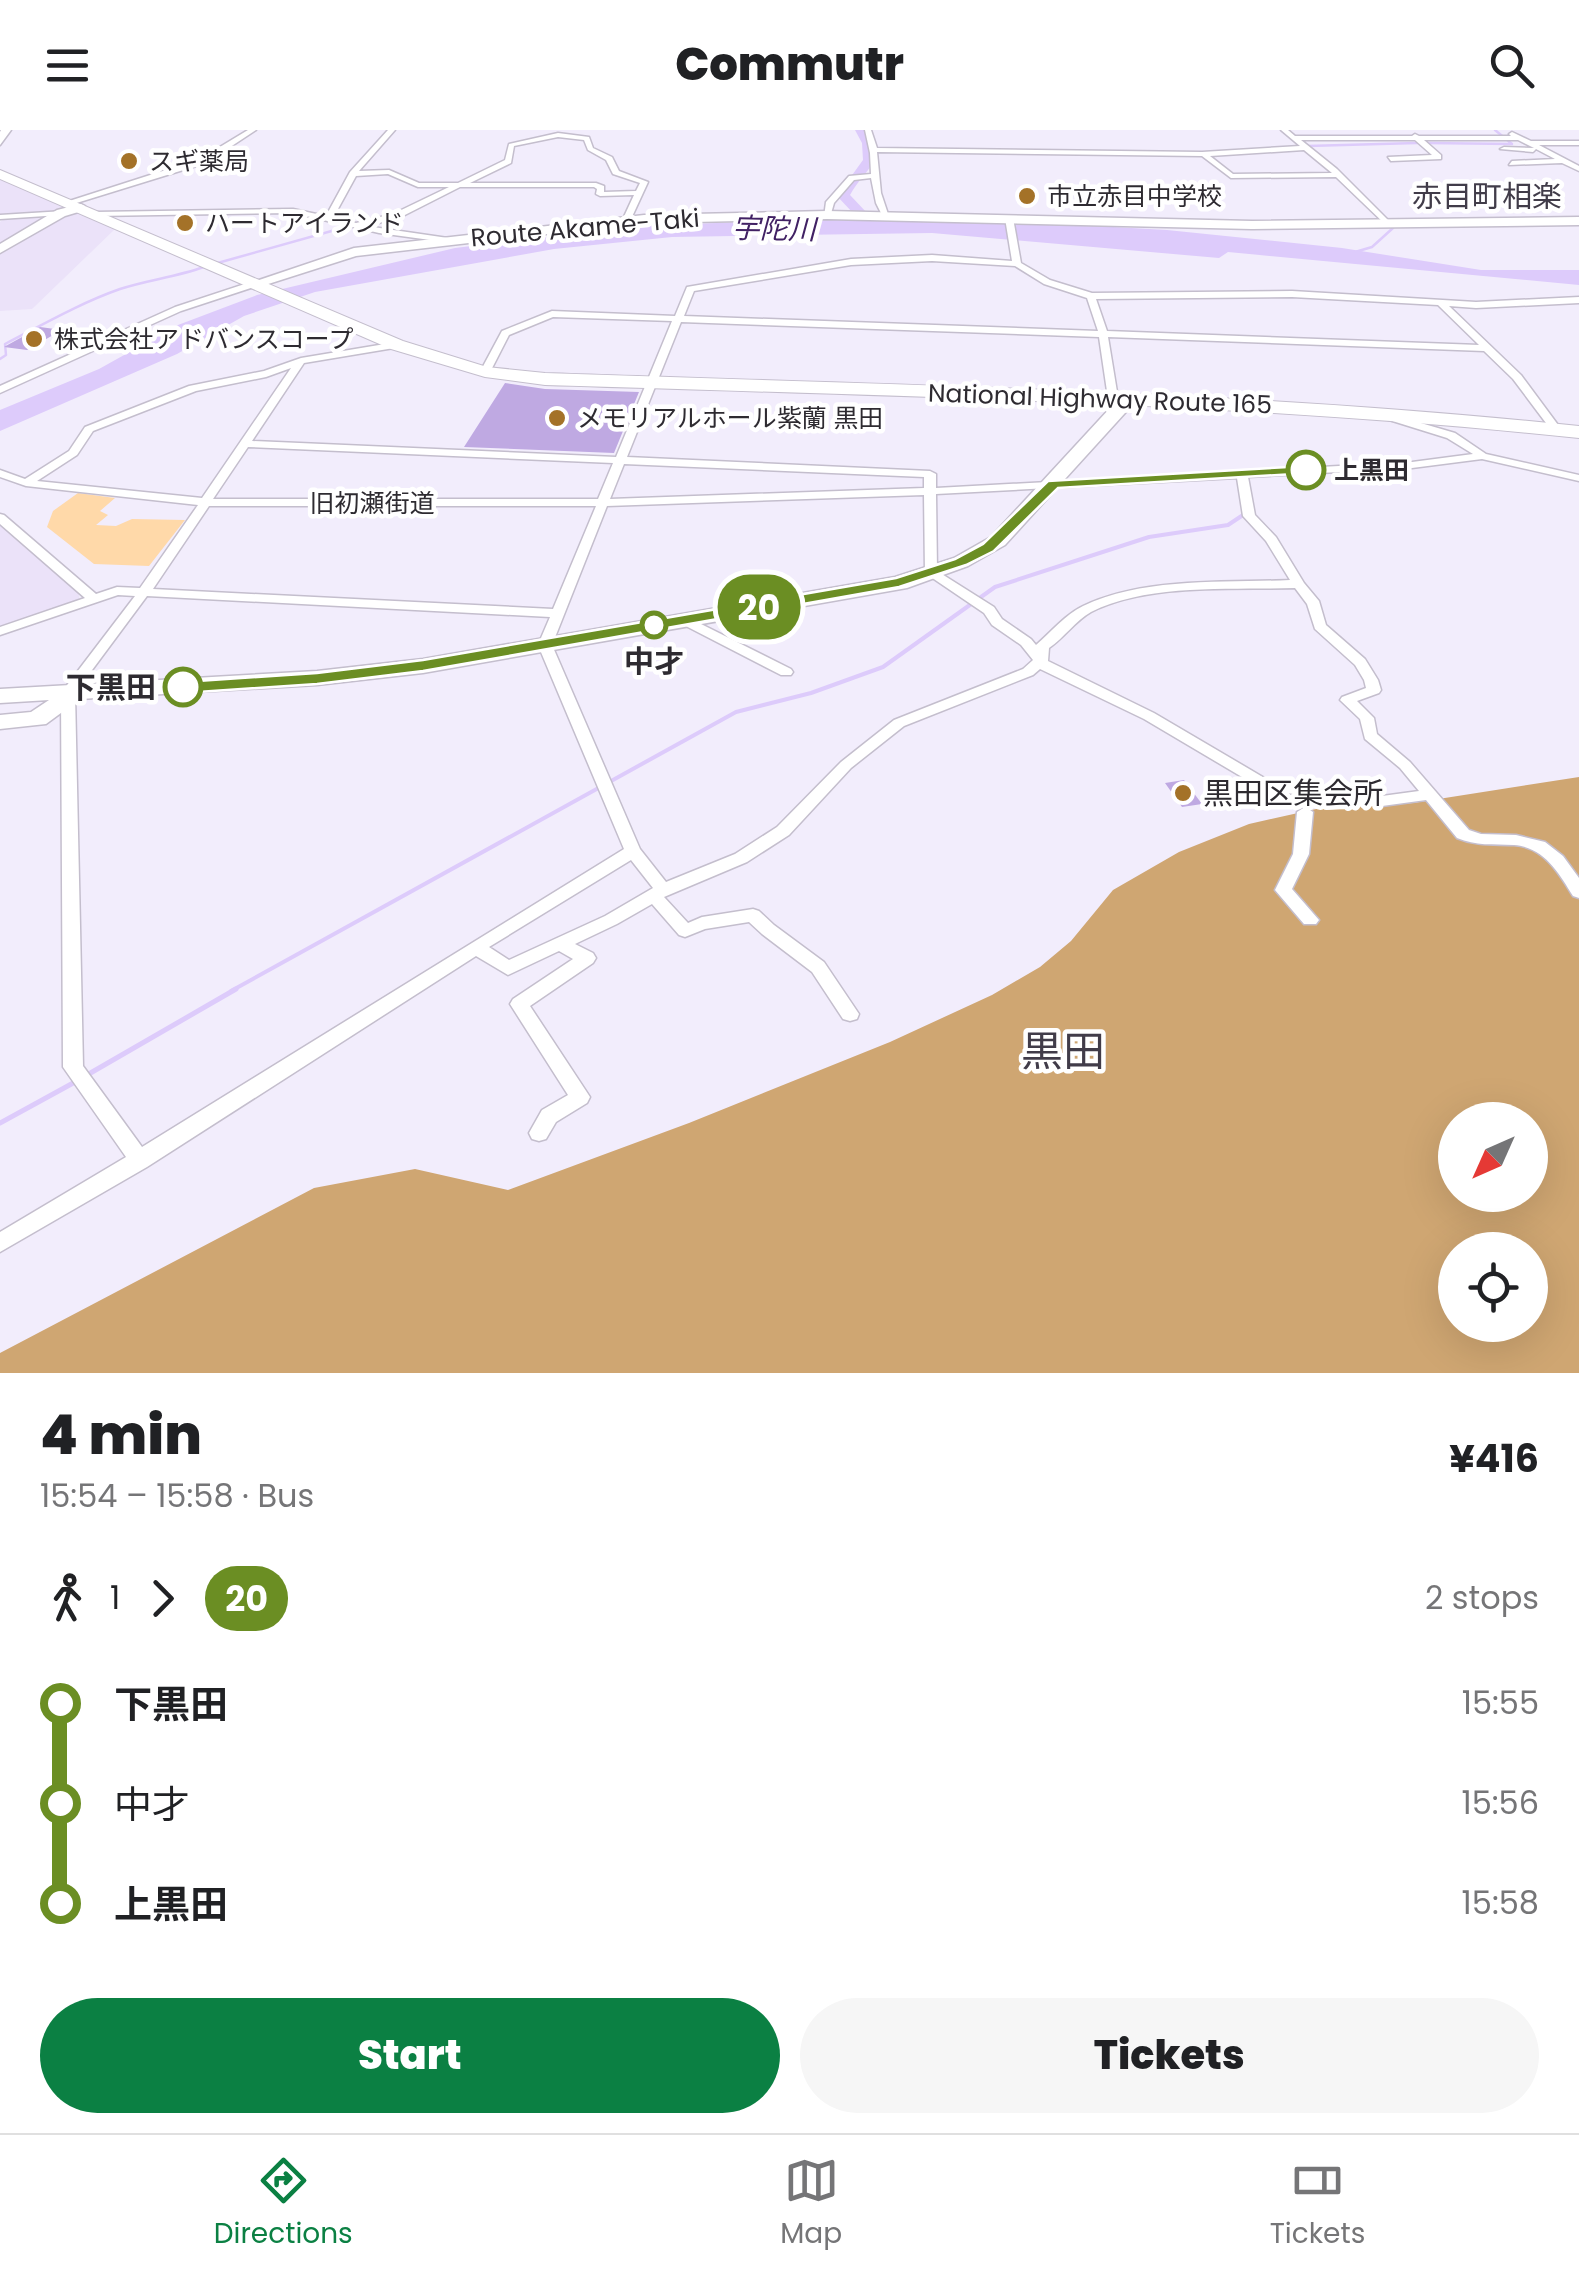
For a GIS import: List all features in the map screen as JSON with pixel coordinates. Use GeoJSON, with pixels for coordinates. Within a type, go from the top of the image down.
{"type":"FeatureCollection","features":[{"type":"Feature","properties":{"kind":"highway","name":"National Highway Route 165"},"geometry":{"type":"LineString","coordinates":[[0,174],[397,346],[485,372],[652,383],[1121,398],[1372,411],[1579,432]]}},
{"type":"Feature","properties":{"kind":"main road"},"geometry":{"type":"LineString","coordinates":[[0,142],[6,130]]}},
{"type":"Feature","properties":{"kind":"main road"},"geometry":{"type":"LineString","coordinates":[[0,249],[76,210]]}},
{"type":"Feature","properties":{"kind":"main road","name":"Route Akame-Taki"},"geometry":{"type":"LineString","coordinates":[[260,284],[354,252],[626,221],[886,215],[1252,224],[1579,221]]}},
{"type":"Feature","properties":{"kind":"main road"},"geometry":{"type":"LineString","coordinates":[[0,696],[317,678],[423,666],[899,582],[930,573],[998,541],[1054,484],[1121,398]]}},
{"type":"Feature","properties":{"kind":"main road"},"geometry":{"type":"LineString","coordinates":[[0,722],[37,720],[68,695]]}},
{"type":"Feature","properties":{"kind":"street"},"geometry":{"type":"LineString","coordinates":[[76,210],[202,161],[254,130]]}},
{"type":"Feature","properties":{"kind":"street"},"geometry":{"type":"LineString","coordinates":[[330,217],[354,174],[392,130]]}},
{"type":"Feature","properties":{"kind":"street"},"geometry":{"type":"LineString","coordinates":[[868,130],[876,150],[870,176],[872,189],[886,215]]}},
{"type":"Feature","properties":{"kind":"street"},"geometry":{"type":"LineString","coordinates":[[1284,130],[1390,223]]}},
{"type":"Feature","properties":{"kind":"street"},"geometry":{"type":"LineString","coordinates":[[1311,130],[1318,138]]}},
{"type":"Feature","properties":{"kind":"street"},"geometry":{"type":"LineString","coordinates":[[1391,159],[1438,156],[1408,130]]}},
{"type":"Feature","properties":{"kind":"street"},"geometry":{"type":"LineString","coordinates":[[358,225],[396,216],[508,161],[507,148],[511,145],[560,132],[587,138],[590,150],[609,159],[616,172],[642,179],[626,221]]}},
{"type":"Feature","properties":{"kind":"street"},"geometry":{"type":"LineString","coordinates":[[1294,138],[1506,135],[1522,140],[1579,143]]}},
{"type":"Feature","properties":{"kind":"street"},"geometry":{"type":"LineString","coordinates":[[1522,140],[1579,169]]}},
{"type":"Feature","properties":{"kind":"street"},"geometry":{"type":"LineString","coordinates":[[876,150],[1204,154],[1306,148]]}},
{"type":"Feature","properties":{"kind":"street"},"geometry":{"type":"LineString","coordinates":[[1504,149],[1537,150]]}},
{"type":"Feature","properties":{"kind":"street"},"geometry":{"type":"LineString","coordinates":[[1204,154],[1227,175],[1338,175]]}},
{"type":"Feature","properties":{"kind":"street"},"geometry":{"type":"LineString","coordinates":[[1512,163],[1579,162]]}},
{"type":"Feature","properties":{"kind":"street"},"geometry":{"type":"LineString","coordinates":[[354,174],[389,172],[418,185],[596,185],[601,188],[600,194],[636,194]]}},
{"type":"Feature","properties":{"kind":"street"},"geometry":{"type":"LineString","coordinates":[[827,215],[832,198],[854,178],[870,176]]}},
{"type":"Feature","properties":{"kind":"street"},"geometry":{"type":"LineString","coordinates":[[0,217],[76,210],[292,211],[444,240]]}},
{"type":"Feature","properties":{"kind":"street"},"geometry":{"type":"LineString","coordinates":[[1009,219],[1017,264]]}},
{"type":"Feature","properties":{"kind":"street"},"geometry":{"type":"LineString","coordinates":[[850,1014],[839,1004],[832,984],[816,964],[753,915],[702,923],[685,932],[633,850],[545,645],[690,289],[851,262],[932,258],[1017,264],[1047,282],[1091,296],[1292,294],[1442,304],[1579,300]]}},
{"type":"Feature","properties":{"kind":"street"},"geometry":{"type":"LineString","coordinates":[[0,390],[178,309],[260,284]]}},
{"type":"Feature","properties":{"kind":"street"},"geometry":{"type":"LineString","coordinates":[[1091,296],[1121,398]]}},
{"type":"Feature","properties":{"kind":"street"},"geometry":{"type":"LineString","coordinates":[[1442,304],[1539,401],[1556,430]]}},
{"type":"Feature","properties":{"kind":"street"},"geometry":{"type":"LineString","coordinates":[[485,372],[505,333],[552,314],[1483,348]]}},
{"type":"Feature","properties":{"kind":"street"},"geometry":{"type":"LineString","coordinates":[[26,483],[73,453],[89,429],[193,388],[266,374],[301,361],[397,346]]}},
{"type":"Feature","properties":{"kind":"street"},"geometry":{"type":"LineString","coordinates":[[140,1161],[79,1075],[68,695],[144,592],[301,361]]}},
{"type":"Feature","properties":{"kind":"street"},"geometry":{"type":"LineString","coordinates":[[1372,411],[1443,433],[1482,456],[1579,478]]}},
{"type":"Feature","properties":{"kind":"street"},"geometry":{"type":"LineString","coordinates":[[246,444],[930,474],[930,573],[976,599],[998,622],[1026,642],[1041,661],[1149,716],[1269,787],[1382,801],[1427,795]]}},
{"type":"Feature","properties":{"kind":"street","name":"旧初瀬街道"},"geometry":{"type":"LineString","coordinates":[[0,473],[26,483],[206,502],[604,503],[931,491],[1412,465],[1482,456]]}},
{"type":"Feature","properties":{"kind":"street"},"geometry":{"type":"LineString","coordinates":[[1242,474],[1250,516],[1267,529],[1298,584],[1316,606],[1316,621],[1362,664],[1374,682],[1374,690],[1347,700],[1367,718],[1370,736],[1405,765],[1463,834],[1475,841],[1527,840],[1551,850],[1579,892]]}},
{"type":"Feature","properties":{"kind":"street"},"geometry":{"type":"LineString","coordinates":[[0,518],[94,599]]}},
{"type":"Feature","properties":{"kind":"street"},"geometry":{"type":"LineString","coordinates":[[1041,661],[1042,646],[1060,637],[1075,616],[1090,608],[1159,592],[1298,584]]}},
{"type":"Feature","properties":{"kind":"street"},"geometry":{"type":"LineString","coordinates":[[0,631],[117,592],[555,614]]}},
{"type":"Feature","properties":{"kind":"street"},"geometry":{"type":"LineString","coordinates":[[685,620],[786,672]]}},
{"type":"Feature","properties":{"kind":"street"},"geometry":{"type":"LineString","coordinates":[[477,948],[508,968],[658,893],[741,858],[782,832],[846,765],[899,723],[1006,682],[1041,661]]}},
{"type":"Feature","properties":{"kind":"street"},"geometry":{"type":"LineString","coordinates":[[1306,812],[1301,854],[1283,890],[1310,920]]}},
{"type":"Feature","properties":{"kind":"street"},"geometry":{"type":"LineString","coordinates":[[0,1243],[140,1161],[401,992],[633,850]]}},
{"type":"Feature","properties":{"kind":"street"},"geometry":{"type":"LineString","coordinates":[[539,1133],[548,1116],[580,1097],[519,1004],[586,958],[558,944]]}},
{"type":"Feature","properties":{"kind":"shaded area"},"geometry":{"type":"Polygon","coordinates":[[[0,179],[116,228],[32,309],[0,311],[0,222],[9,216],[0,216],[0,179]]]}},
{"type":"Feature","properties":{"kind":"shaded area"},"geometry":{"type":"Polygon","coordinates":[[[78,493],[115,498],[100,511],[108,515],[96,525],[116,526],[132,519],[185,520],[149,566],[94,564],[47,527],[53,511],[78,493]]]}},
{"type":"Feature","properties":{"kind":"shaded area"},"geometry":{"type":"Polygon","coordinates":[[[0,524],[78,592],[80,601],[0,628],[0,524]]]}},
{"type":"Feature","properties":{"kind":"shaded area"},"geometry":{"type":"Polygon","coordinates":[[[1579,777],[1579,1373],[0,1373],[0,1353],[314,1188],[415,1169],[508,1190],[890,1042],[992,995],[1040,967],[1071,941],[1113,890],[1179,852],[1249,824],[1316,809],[1413,803],[1579,777]]]}},
{"type":"Feature","properties":{"kind":"water","name":"宇陀川"},"geometry":{"type":"Polygon","coordinates":[[[830,219],[1167,230],[1342,248],[1481,270],[1579,270],[1579,285],[1228,252],[1219,258],[932,233],[672,237],[554,249],[315,292],[244,316],[177,354],[0,431],[0,410],[99,369],[178,325],[257,295],[455,248],[635,226],[830,219]]]}},
{"type":"Feature","properties":{"kind":"building","name":"株式会社アドバンスコープ"},"geometry":{"type":"Polygon","coordinates":[[[40,327],[62,330],[27,350],[4,347],[40,327]]]}},
{"type":"Feature","properties":{"kind":"building","name":"メモリアルホール紫蘭 黒田"},"geometry":{"type":"Polygon","coordinates":[[[505,383],[545,389],[639,392],[614,453],[464,447],[505,383]]]}},
{"type":"Feature","properties":{"kind":"building","name":"黒田区集会所"},"geometry":{"type":"Polygon","coordinates":[[[1184,780],[1202,804],[1182,807],[1165,783],[1184,780]]]}},
{"type":"Feature","properties":{"kind":"waterway"},"geometry":{"type":"LineString","coordinates":[[861,130],[869,160],[843,196],[860,213],[865,230]]}},
{"type":"Feature","properties":{"kind":"waterway"},"geometry":{"type":"LineString","coordinates":[[1426,143],[1512,144],[1495,130]]}},
{"type":"Feature","properties":{"kind":"waterway"},"geometry":{"type":"LineString","coordinates":[[1307,146],[1417,143]]}},
{"type":"Feature","properties":{"kind":"waterway"},"geometry":{"type":"LineString","coordinates":[[1355,252],[1372,247],[1393,228],[1374,207]]}},
{"type":"Feature","properties":{"kind":"waterway"},"geometry":{"type":"LineString","coordinates":[[214,264],[353,225]]}},
{"type":"Feature","properties":{"kind":"waterway"},"geometry":{"type":"LineString","coordinates":[[0,359],[6,355],[5,344],[90,301],[204,267]]}},
{"type":"Feature","properties":{"kind":"waterway"},"geometry":{"type":"LineString","coordinates":[[231,991],[736,712],[811,693],[883,667],[995,587],[1149,537],[1228,525],[1243,515]]}},
{"type":"Feature","properties":{"kind":"waterway"},"geometry":{"type":"LineString","coordinates":[[87,1075],[236,989]]}},
{"type":"Feature","properties":{"kind":"waterway"},"geometry":{"type":"LineString","coordinates":[[0,1123],[75,1082]]}},
{"type":"Feature","properties":{"kind":"bus line","name":"20"},"geometry":{"type":"LineString","coordinates":[[183,687],[423,666],[899,582],[960,562],[988,548],[1054,484],[1306,470]]}},
{"type":"Feature","properties":{"kind":"place","name":"スギ薬局"},"geometry":{"type":"Point","coordinates":[129,161]}},
{"type":"Feature","properties":{"kind":"place","name":"市立赤目中学校"},"geometry":{"type":"Point","coordinates":[1027,196]}},
{"type":"Feature","properties":{"kind":"place","name":"ハートアイランド"},"geometry":{"type":"Point","coordinates":[185,223]}},
{"type":"Feature","properties":{"kind":"place","name":"株式会社アドバンスコープ"},"geometry":{"type":"Point","coordinates":[34,339]}},
{"type":"Feature","properties":{"kind":"place","name":"メモリアルホール紫蘭 黒田"},"geometry":{"type":"Point","coordinates":[557,418]}},
{"type":"Feature","properties":{"kind":"place","name":"上黒田"},"geometry":{"type":"Point","coordinates":[1306,470]}},
{"type":"Feature","properties":{"kind":"place","name":"中才"},"geometry":{"type":"Point","coordinates":[654,625]}},
{"type":"Feature","properties":{"kind":"place","name":"下黒田"},"geometry":{"type":"Point","coordinates":[183,687]}},
{"type":"Feature","properties":{"kind":"place","name":"黒田区集会所"},"geometry":{"type":"Point","coordinates":[1183,793]}},
{"type":"Feature","properties":{"kind":"district","name":"赤目町相楽"},"geometry":{"type":"Point","coordinates":[1487,196]}},
{"type":"Feature","properties":{"kind":"district","name":"黒田"},"geometry":{"type":"Point","coordinates":[1063,1051]}}]}
